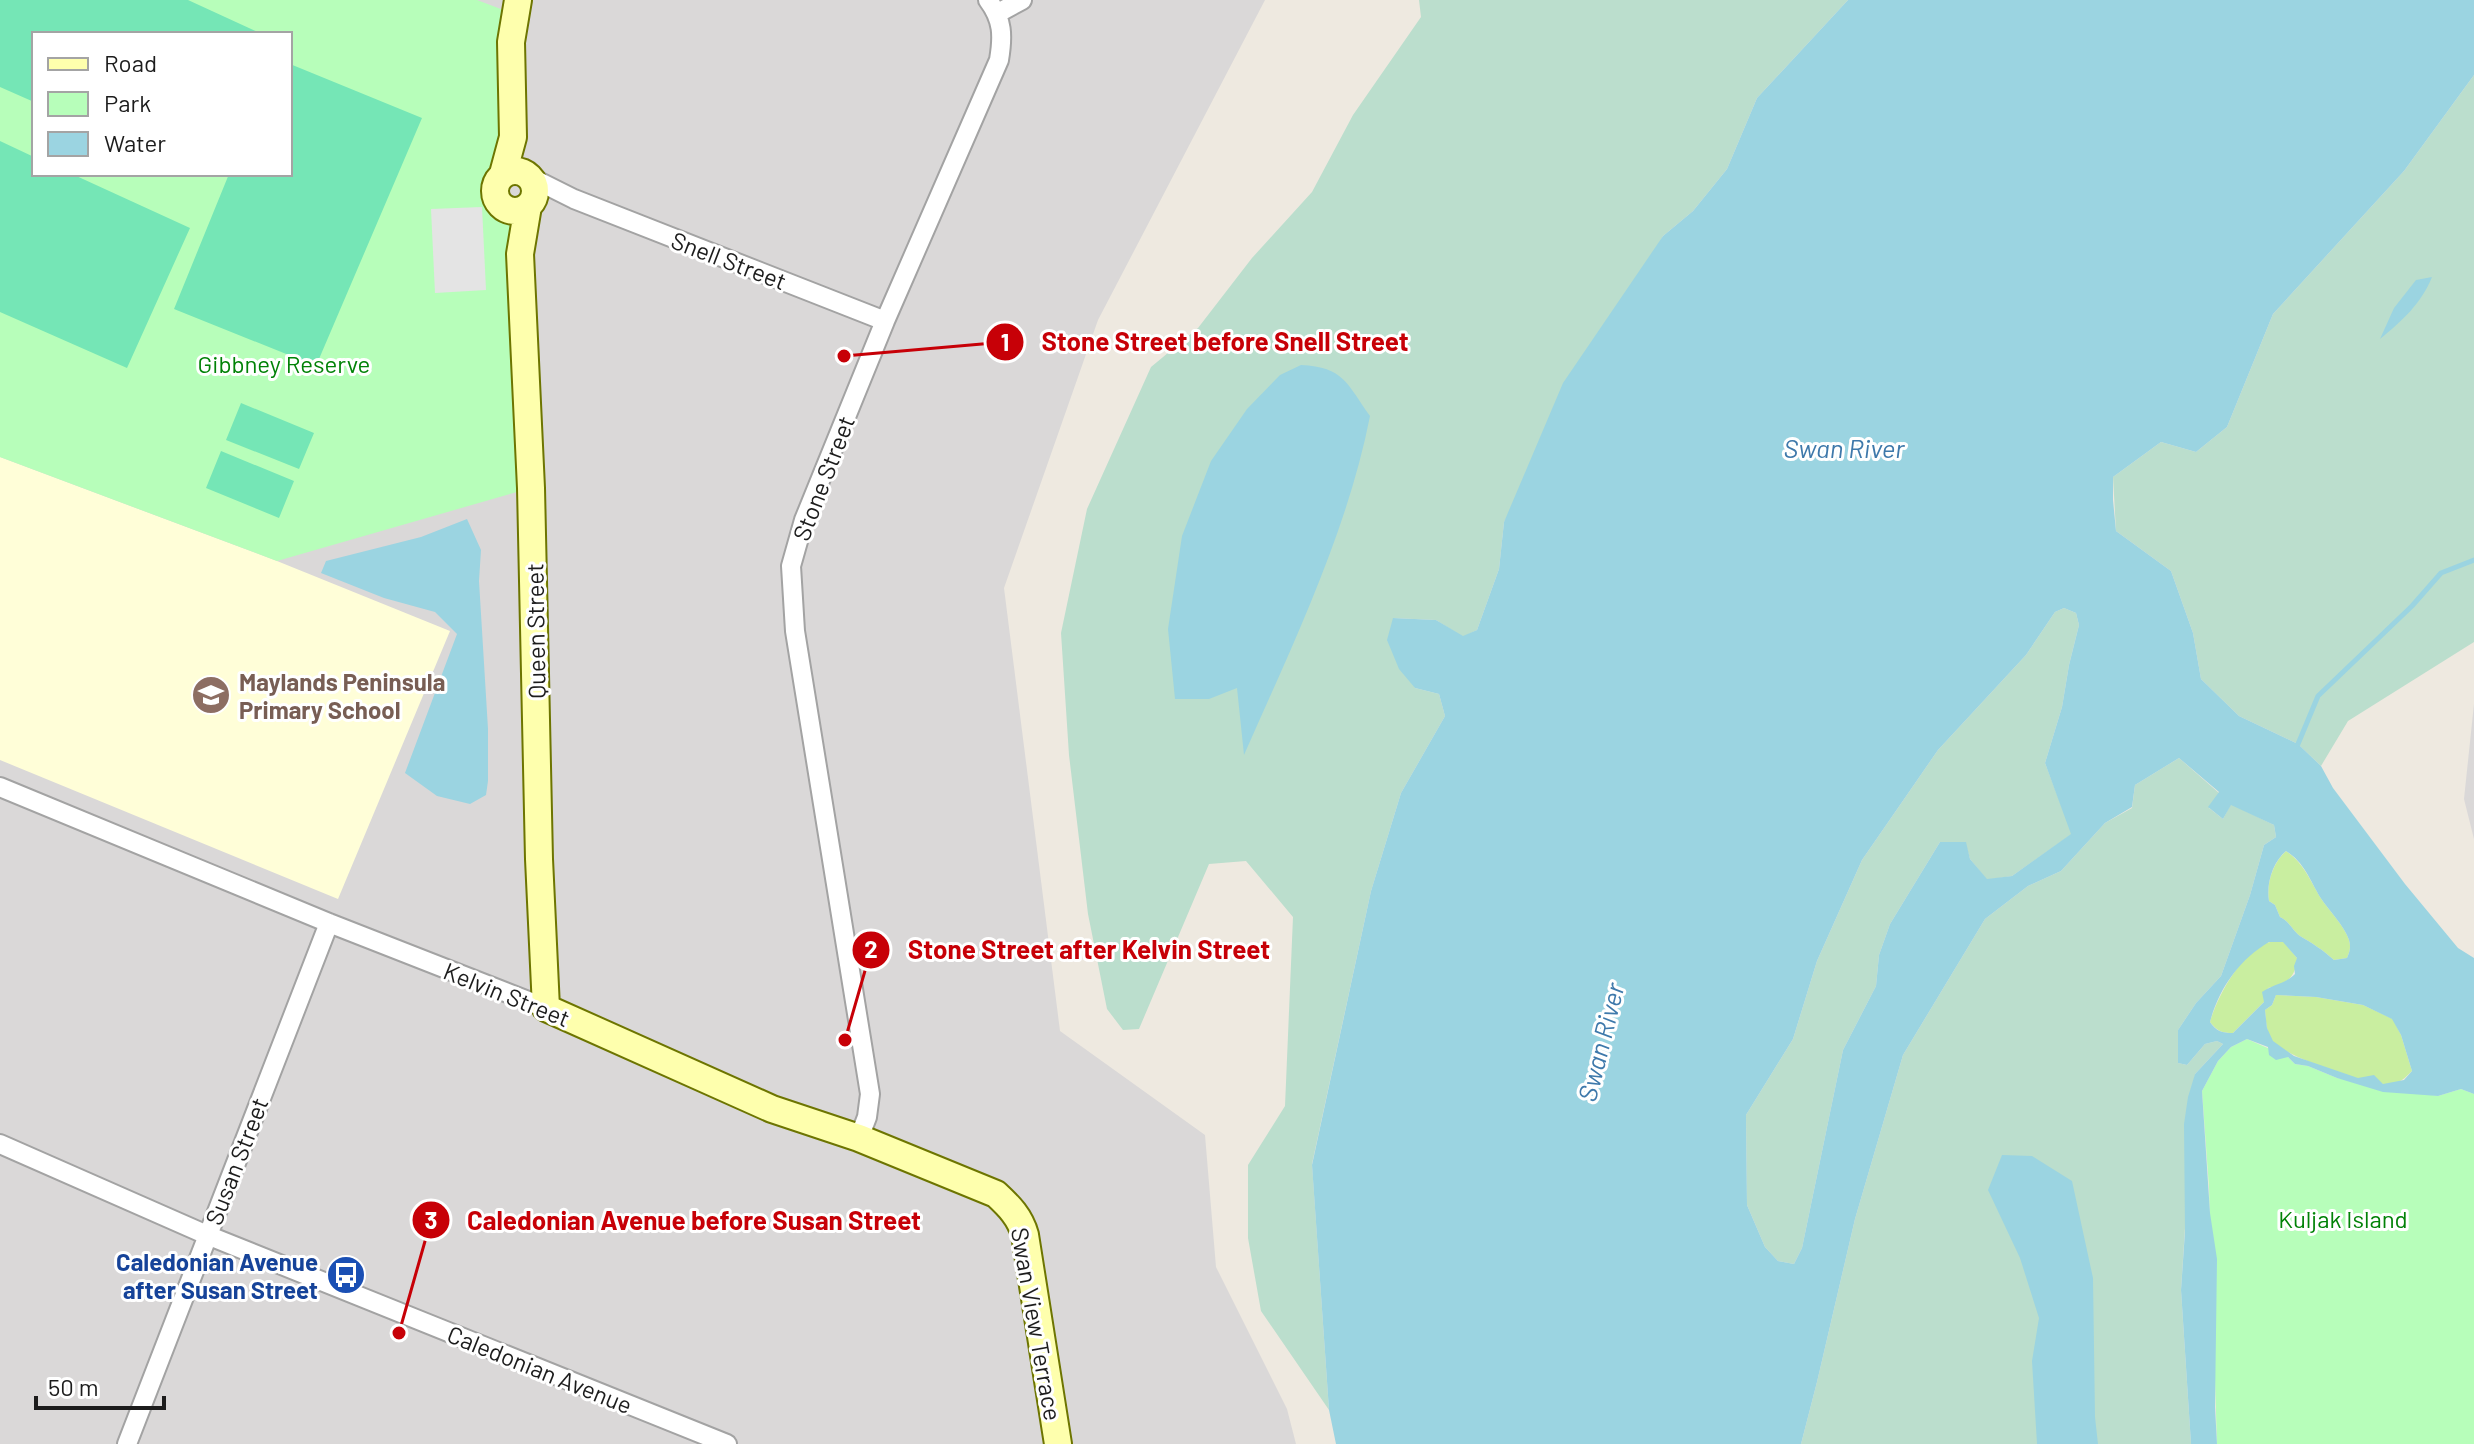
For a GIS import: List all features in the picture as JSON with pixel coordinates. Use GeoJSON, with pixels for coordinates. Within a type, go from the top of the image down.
{"type":"FeatureCollection","features":[{"type":"Feature","properties":{"kind":"street","name":"Queen Street"},"geometry":{"type":"LineString","coordinates":[[518,0],[511,42],[513,137],[521,190],[520,254],[531,488],[539,859],[546,1008]]}},
{"type":"Feature","properties":{"kind":"street","name":"Stone Street"},"geometry":{"type":"LineString","coordinates":[[859,1138],[867,1117],[870,1094],[795,631],[791,566],[804,520],[885,321],[999,60],[1003,35],[993,7],[1022,0]]}},
{"type":"Feature","properties":{"kind":"street","name":"Snell Street"},"geometry":{"type":"LineString","coordinates":[[521,190],[574,199],[885,321]]}},
{"type":"Feature","properties":{"kind":"street","name":"Kelvin Street"},"geometry":{"type":"LineString","coordinates":[[0,787],[329,923],[546,1008],[772,1109],[859,1138],[996,1194],[1010,1207]]}},
{"type":"Feature","properties":{"kind":"street","name":"Susan Street"},"geometry":{"type":"LineString","coordinates":[[127,1444],[329,923]]}},
{"type":"Feature","properties":{"kind":"street","name":"Caledonian Avenue"},"geometry":{"type":"LineString","coordinates":[[0,1144],[207,1235],[727,1444]]}},
{"type":"Feature","properties":{"kind":"street","name":"Swan View Terrace"},"geometry":{"type":"LineString","coordinates":[[1010,1207],[1021,1222],[1025,1235],[1058,1444]]}},
{"type":"Feature","properties":{"kind":"shaded area"},"geometry":{"type":"Polygon","coordinates":[[[0,0],[1265,0],[1098,320],[1004,588],[1060,1031],[1205,1135],[1216,1267],[1287,1409],[1296,1444],[0,1444],[0,0]]]}},
{"type":"Feature","properties":{"kind":"shaded area"},"geometry":{"type":"Polygon","coordinates":[[[1419,0],[1848,0],[1757,98],[1727,169],[1693,211],[1663,236],[1504,522],[1499,569],[1477,630],[1463,637],[1436,620],[1393,618],[1415,688],[1439,694],[1445,716],[1401,793],[1371,891],[1312,1164],[1329,1410],[1261,1311],[1248,1238],[1248,1165],[1285,1106],[1293,917],[1246,861],[1209,864],[1139,1029],[1123,1030],[1107,1009],[1088,914],[1069,755],[1061,633],[1087,509],[1151,367],[1198,328],[1252,258],[1312,192],[1353,115],[1421,17],[1419,0]]]}},
{"type":"Feature","properties":{"kind":"shaded area"},"geometry":{"type":"Polygon","coordinates":[[[2474,75],[2474,642],[2348,721],[2321,766],[2298,744],[2239,716],[2201,679],[2193,633],[2171,571],[2116,531],[2113,477],[2161,442],[2196,452],[2227,427],[2273,314],[2404,171],[2474,75]]]}},
{"type":"Feature","properties":{"kind":"shaded area"},"geometry":{"type":"Polygon","coordinates":[[[482,207],[486,290],[435,293],[431,209],[482,207]]]}},
{"type":"Feature","properties":{"kind":"shaded area","name":"Maylands Peninsula Primary School"},"geometry":{"type":"Polygon","coordinates":[[[0,457],[277,561],[450,631],[338,899],[0,760],[0,457]]]}},
{"type":"Feature","properties":{"kind":"shaded area"},"geometry":{"type":"Polygon","coordinates":[[[2064,608],[2076,613],[2079,625],[2062,707],[2045,763],[2072,834],[2012,876],[1987,880],[1970,859],[1965,842],[1940,842],[1890,924],[1879,955],[1876,986],[1843,1050],[1802,1248],[1794,1264],[1778,1261],[1765,1247],[1747,1205],[1746,1115],[1793,1039],[1817,961],[1862,860],[1938,750],[2026,655],[2055,612],[2064,608]]]}},
{"type":"Feature","properties":{"kind":"shaded area"},"geometry":{"type":"Polygon","coordinates":[[[2474,704],[2474,839],[2464,799],[2474,704]]]}},
{"type":"Feature","properties":{"kind":"shaded area"},"geometry":{"type":"Polygon","coordinates":[[[2179,758],[2219,793],[2209,808],[2223,819],[2231,804],[2274,825],[2276,837],[2264,845],[2221,976],[2196,1003],[2178,1030],[2178,1063],[2187,1065],[2205,1044],[2217,1041],[2223,1044],[2195,1074],[2181,1290],[2191,1444],[1801,1444],[1855,1219],[1903,1055],[1985,919],[2028,886],[2061,871],[2105,823],[2132,808],[2135,785],[2179,758]]]}},
{"type":"Feature","properties":{"kind":"green space","name":"Gibbney Reserve"},"geometry":{"type":"Polygon","coordinates":[[[0,0],[477,0],[514,14],[516,170],[485,187],[506,209],[520,254],[531,488],[277,561],[0,457],[0,0]]]}},
{"type":"Feature","properties":{"kind":"green space"},"geometry":{"type":"Polygon","coordinates":[[[0,0],[188,0],[258,32],[32,32],[32,101],[0,87],[0,0]]]}},
{"type":"Feature","properties":{"kind":"green space"},"geometry":{"type":"Polygon","coordinates":[[[292,65],[422,118],[316,366],[174,309],[228,176],[292,176],[292,65]]]}},
{"type":"Feature","properties":{"kind":"green space"},"geometry":{"type":"Polygon","coordinates":[[[0,141],[32,156],[32,176],[76,176],[190,228],[127,368],[0,312],[0,141]]]}},
{"type":"Feature","properties":{"kind":"green space"},"geometry":{"type":"Polygon","coordinates":[[[241,403],[314,433],[299,469],[226,440],[241,403]]]}},
{"type":"Feature","properties":{"kind":"green space"},"geometry":{"type":"Polygon","coordinates":[[[221,451],[294,481],[279,518],[206,488],[221,451]]]}},
{"type":"Feature","properties":{"kind":"green space"},"geometry":{"type":"Polygon","coordinates":[[[2286,851],[2302,866],[2344,929],[2350,945],[2347,958],[2334,960],[2300,936],[2269,901],[2272,874],[2277,861],[2286,851]]]}},
{"type":"Feature","properties":{"kind":"green space"},"geometry":{"type":"Polygon","coordinates":[[[2283,941],[2297,958],[2292,975],[2285,982],[2268,988],[2264,1002],[2233,1033],[2217,1029],[2210,1022],[2213,1012],[2241,963],[2260,946],[2283,941]]]}},
{"type":"Feature","properties":{"kind":"green space"},"geometry":{"type":"Polygon","coordinates":[[[2276,995],[2316,997],[2363,1005],[2393,1019],[2412,1071],[2397,1083],[2381,1084],[2329,1069],[2280,1047],[2269,1034],[2265,1010],[2272,1005],[2276,995]]]}},
{"type":"Feature","properties":{"kind":"green space","name":"Kuljak Island"},"geometry":{"type":"Polygon","coordinates":[[[2247,1039],[2288,1057],[2295,1064],[2337,1078],[2438,1096],[2461,1089],[2474,1094],[2474,1444],[2217,1444],[2209,1187],[2202,1091],[2218,1061],[2231,1047],[2247,1039]]]}},
{"type":"Feature","properties":{"kind":"water","name":"Swan River"},"geometry":{"type":"Polygon","coordinates":[[[1848,0],[2474,0],[2474,75],[2404,171],[2273,314],[2227,427],[2196,452],[2161,442],[2113,477],[2116,531],[2171,571],[2193,633],[2201,679],[2239,716],[2298,744],[2321,766],[2333,788],[2405,884],[2458,948],[2474,958],[2474,1094],[2461,1089],[2438,1096],[2383,1092],[2295,1064],[2288,1057],[2276,1060],[2269,1055],[2268,1047],[2247,1039],[2231,1047],[2218,1061],[2202,1091],[2210,1213],[2217,1259],[2217,1444],[2191,1444],[2181,1290],[2185,1231],[2184,1124],[2188,1097],[2195,1074],[2223,1044],[2217,1041],[2205,1044],[2187,1065],[2178,1063],[2178,1030],[2196,1003],[2221,976],[2264,845],[2276,837],[2274,825],[2231,805],[2223,819],[2208,807],[2219,792],[2179,758],[2135,785],[2132,807],[2105,823],[2061,871],[2028,886],[1985,919],[1903,1055],[1855,1219],[1801,1444],[1336,1444],[1329,1410],[1312,1165],[1371,891],[1401,793],[1445,716],[1439,694],[1415,688],[1399,669],[1387,640],[1393,618],[1436,620],[1463,636],[1477,630],[1499,569],[1504,522],[1563,383],[1663,236],[1693,211],[1727,169],[1757,98],[1848,0]],[[2064,608],[2055,612],[2026,655],[1938,750],[1862,860],[1817,961],[1793,1039],[1746,1115],[1747,1205],[1765,1247],[1778,1261],[1794,1264],[1802,1248],[1843,1050],[1876,986],[1879,955],[1890,924],[1940,842],[1966,842],[1970,859],[1987,879],[2012,876],[2071,834],[2045,763],[2062,707],[2079,625],[2076,613],[2064,608]],[[2286,851],[2270,880],[2269,901],[2300,936],[2334,960],[2347,958],[2350,945],[2344,929],[2298,860],[2286,851]],[[2269,942],[2240,966],[2219,998],[2210,1022],[2220,1031],[2233,1033],[2264,1002],[2262,992],[2295,974],[2297,958],[2283,942],[2269,942]],[[2276,995],[2272,1005],[2265,1010],[2267,1028],[2273,1041],[2294,1056],[2358,1078],[2374,1075],[2383,1084],[2404,1080],[2412,1071],[2401,1035],[2392,1019],[2363,1005],[2316,997],[2276,995]]]}},
{"type":"Feature","properties":{"kind":"water"},"geometry":{"type":"Polygon","coordinates":[[[2432,277],[2410,311],[2380,339],[2394,308],[2416,280],[2432,277]]]}},
{"type":"Feature","properties":{"kind":"water"},"geometry":{"type":"Polygon","coordinates":[[[1301,365],[1327,369],[1343,379],[1370,416],[1360,460],[1333,546],[1244,755],[1237,688],[1209,699],[1175,699],[1168,629],[1182,536],[1211,461],[1247,409],[1280,375],[1301,365]]]}},
{"type":"Feature","properties":{"kind":"water"},"geometry":{"type":"Polygon","coordinates":[[[467,519],[481,550],[479,581],[488,729],[486,795],[470,804],[437,796],[405,773],[457,634],[435,612],[384,598],[321,573],[326,561],[421,537],[467,519]]]}},
{"type":"Feature","properties":{"kind":"water"},"geometry":{"type":"Polygon","coordinates":[[[2002,1155],[2032,1156],[2072,1181],[2093,1278],[2098,1444],[2037,1444],[2032,1361],[2039,1318],[2020,1258],[1988,1190],[2002,1155]]]}},
{"type":"Feature","properties":{"kind":"waterway"},"geometry":{"type":"LineString","coordinates":[[2298,744],[2318,696],[2412,606],[2441,573],[2474,560]]}},
{"type":"Feature","properties":{"kind":"place","name":"Stone Street before Snell Street"},"geometry":{"type":"Point","coordinates":[844,356]}},
{"type":"Feature","properties":{"kind":"place","name":"Maylands Peninsula Primary School"},"geometry":{"type":"Point","coordinates":[211,695]}},
{"type":"Feature","properties":{"kind":"place","name":"Stone Street after Kelvin Street"},"geometry":{"type":"Point","coordinates":[845,1040]}},
{"type":"Feature","properties":{"kind":"place","name":"Caledonian Avenue after Susan Street"},"geometry":{"type":"Point","coordinates":[346,1275]}},
{"type":"Feature","properties":{"kind":"place","name":"Caledonian Avenue before Susan Street"},"geometry":{"type":"Point","coordinates":[399,1333]}}]}
